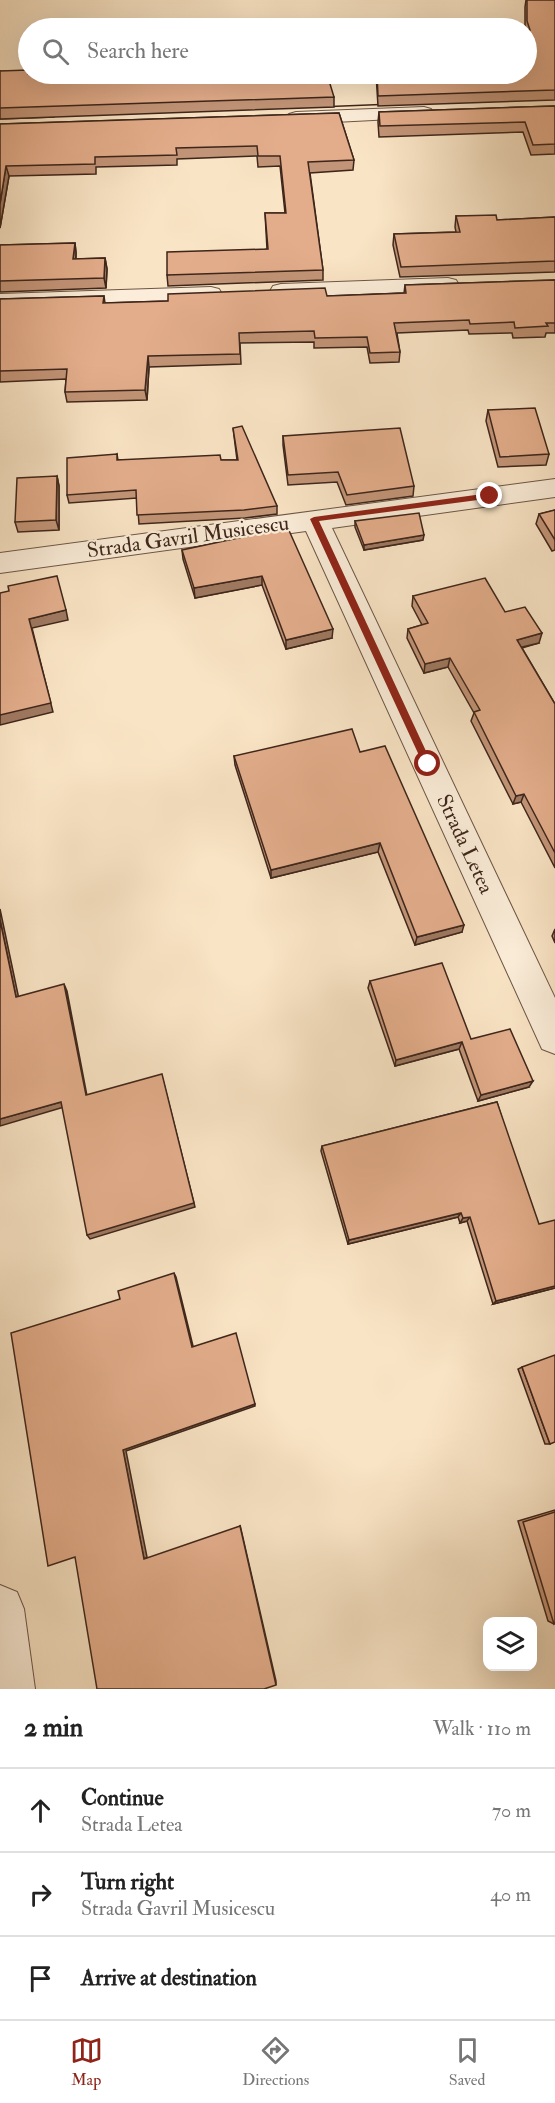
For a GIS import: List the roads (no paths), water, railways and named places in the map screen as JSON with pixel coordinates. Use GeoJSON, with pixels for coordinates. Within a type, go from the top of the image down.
{"type":"FeatureCollection","features":[{"type":"Feature","properties":{"kind":"street"},"geometry":{"type":"LineString","coordinates":[[272,118],[437,113]]}},
{"type":"Feature","properties":{"kind":"street"},"geometry":{"type":"LineString","coordinates":[[260,292],[472,284]]}},
{"type":"Feature","properties":{"kind":"street"},"geometry":{"type":"LineString","coordinates":[[0,301],[236,293]]}},
{"type":"Feature","properties":{"kind":"street","name":"Strada Gavril Musicescu"},"geometry":{"type":"LineString","coordinates":[[0,563],[555,488]]}},
{"type":"Feature","properties":{"kind":"street","name":"Strada Letea"},"geometry":{"type":"LineString","coordinates":[[314,519],[555,1037]]}},
{"type":"Feature","properties":{"kind":"street"},"geometry":{"type":"LineString","coordinates":[[0,1609],[11,1689]]}},
{"type":"Feature","properties":{"kind":"tram line"},"geometry":{"type":"LineString","coordinates":[[318,107],[393,104]]}},
{"type":"Feature","properties":{"kind":"tram line"},"geometry":{"type":"LineString","coordinates":[[0,119],[54,117]]}}]}
